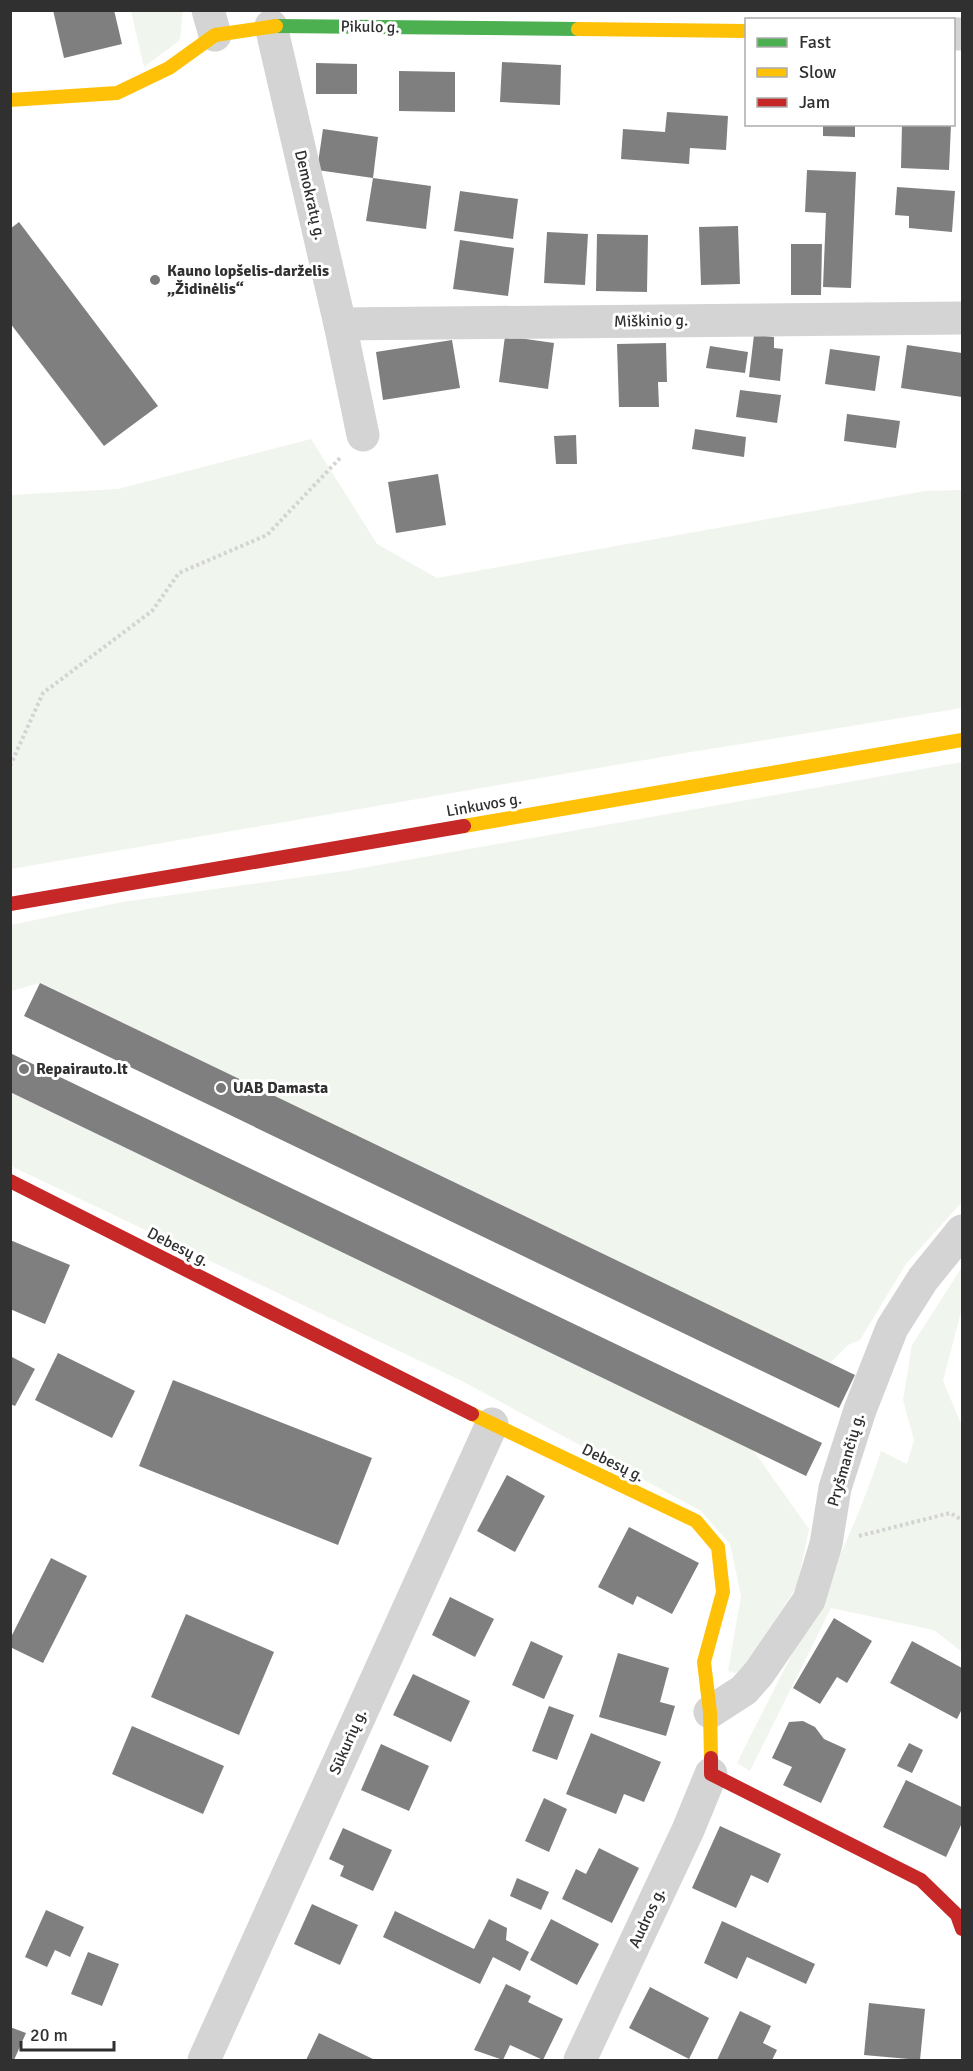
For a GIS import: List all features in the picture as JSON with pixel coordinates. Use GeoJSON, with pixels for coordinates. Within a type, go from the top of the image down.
{"type":"FeatureCollection","features":[{"type":"Feature","properties":{"kind":"street","name":"Pikulo g."},"geometry":{"type":"LineString","coordinates":[[10,100],[117,93],[169,68],[212,23],[270,26],[745,31]]}},
{"type":"Feature","properties":{"kind":"street","name":"Demokratų g."},"geometry":{"type":"LineString","coordinates":[[270,26],[340,324],[363,435]]}},
{"type":"Feature","properties":{"kind":"street","name":"Miškinio g."},"geometry":{"type":"LineString","coordinates":[[340,324],[963,318]]}},
{"type":"Feature","properties":{"kind":"street","name":"Linkuvos g."},"geometry":{"type":"LineString","coordinates":[[10,904],[963,740]]}},
{"type":"Feature","properties":{"kind":"street","name":"Debesų g."},"geometry":{"type":"LineString","coordinates":[[10,1181],[492,1424],[696,1521],[718,1546],[723,1592],[704,1662],[710,1712],[711,1774]]}},
{"type":"Feature","properties":{"kind":"street","name":"Pryšmančių g."},"geometry":{"type":"LineString","coordinates":[[710,1712],[744,1690],[775,1651],[808,1599],[826,1544],[835,1488],[860,1410],[892,1328],[923,1279],[963,1231]]}},
{"type":"Feature","properties":{"kind":"street","name":"Sūkurių g."},"geometry":{"type":"LineString","coordinates":[[204,2061],[492,1424]]}},
{"type":"Feature","properties":{"kind":"street"},"geometry":{"type":"LineString","coordinates":[[711,1774],[921,1880],[957,1915],[963,1929]]}},
{"type":"Feature","properties":{"kind":"street","name":"Audros g."},"geometry":{"type":"LineString","coordinates":[[580,2061],[688,1830],[711,1774]]}},
{"type":"Feature","properties":{"kind":"path"},"geometry":{"type":"LineString","coordinates":[[10,766],[43,693],[152,611],[179,573],[267,535],[363,435]]}},
{"type":"Feature","properties":{"kind":"path"},"geometry":{"type":"LineString","coordinates":[[826,1544],[950,1513],[963,1520]]}},
{"type":"Feature","properties":{"kind":"shaded area"},"geometry":{"type":"Polygon","coordinates":[[[183,10],[180,40],[144,67],[131,11],[183,10]]]}},
{"type":"Feature","properties":{"kind":"shaded area"},"geometry":{"type":"Polygon","coordinates":[[[311,439],[377,544],[437,578],[925,491],[962,490],[962,708],[685,753],[11,869],[11,495],[118,489],[311,439]]]}},
{"type":"Feature","properties":{"kind":"shaded area"},"geometry":{"type":"Polygon","coordinates":[[[962,762],[962,1202],[906,1264],[860,1340],[848,1345],[830,1363],[40,983],[11,991],[11,925],[122,902],[345,871],[962,762]]]}},
{"type":"Feature","properties":{"kind":"shaded area"},"geometry":{"type":"Polygon","coordinates":[[[10,1092],[753,1450],[809,1529],[797,1586],[745,1667],[735,1673],[728,1671],[741,1596],[730,1544],[701,1511],[464,1382],[11,1166],[10,1092]]]}},
{"type":"Feature","properties":{"kind":"shaded area"},"geometry":{"type":"Polygon","coordinates":[[[962,1267],[962,1308],[943,1381],[962,1426],[962,1652],[934,1630],[831,1608],[750,1771],[737,1763],[815,1609],[851,1531],[881,1451],[907,1464],[914,1440],[903,1400],[912,1345],[962,1267]]]}},
{"type":"Feature","properties":{"kind":"building"},"geometry":{"type":"Polygon","coordinates":[[[53,10],[114,10],[122,44],[64,58],[53,10]]]}},
{"type":"Feature","properties":{"kind":"building"},"geometry":{"type":"Polygon","coordinates":[[[502,62],[561,65],[560,105],[500,102],[502,62]]]}},
{"type":"Feature","properties":{"kind":"building"},"geometry":{"type":"Polygon","coordinates":[[[316,63],[357,64],[357,94],[316,94],[316,63]]]}},
{"type":"Feature","properties":{"kind":"building"},"geometry":{"type":"Polygon","coordinates":[[[399,71],[455,72],[455,112],[399,111],[399,71]]]}},
{"type":"Feature","properties":{"kind":"building"},"geometry":{"type":"Polygon","coordinates":[[[667,112],[728,116],[726,150],[690,148],[689,164],[621,159],[623,129],[665,132],[667,112]]]}},
{"type":"Feature","properties":{"kind":"building"},"geometry":{"type":"Polygon","coordinates":[[[823,126],[855,126],[855,137],[823,136],[823,126]]]}},
{"type":"Feature","properties":{"kind":"building"},"geometry":{"type":"Polygon","coordinates":[[[902,126],[951,126],[949,170],[901,168],[902,126]]]}},
{"type":"Feature","properties":{"kind":"building"},"geometry":{"type":"Polygon","coordinates":[[[323,129],[378,137],[373,178],[317,170],[323,129]]]}},
{"type":"Feature","properties":{"kind":"building"},"geometry":{"type":"Polygon","coordinates":[[[807,170],[856,172],[851,288],[823,287],[826,213],[805,212],[807,170]]]}},
{"type":"Feature","properties":{"kind":"building"},"geometry":{"type":"Polygon","coordinates":[[[373,178],[431,186],[426,229],[366,221],[373,178]]]}},
{"type":"Feature","properties":{"kind":"building"},"geometry":{"type":"Polygon","coordinates":[[[897,187],[955,191],[952,232],[909,228],[909,216],[895,215],[897,187]]]}},
{"type":"Feature","properties":{"kind":"building"},"geometry":{"type":"Polygon","coordinates":[[[460,191],[518,199],[513,239],[454,231],[460,191]]]}},
{"type":"Feature","properties":{"kind":"building"},"geometry":{"type":"Polygon","coordinates":[[[19,222],[158,406],[104,446],[10,323],[10,229],[19,222]]]}},
{"type":"Feature","properties":{"kind":"building"},"geometry":{"type":"Polygon","coordinates":[[[738,226],[740,284],[701,285],[699,227],[738,226]]]}},
{"type":"Feature","properties":{"kind":"building"},"geometry":{"type":"Polygon","coordinates":[[[547,232],[588,234],[585,285],[544,283],[547,232]]]}},
{"type":"Feature","properties":{"kind":"building"},"geometry":{"type":"Polygon","coordinates":[[[597,234],[648,235],[647,292],[596,291],[597,234]]]}},
{"type":"Feature","properties":{"kind":"building"},"geometry":{"type":"Polygon","coordinates":[[[460,240],[514,248],[508,296],[453,289],[460,240]]]}},
{"type":"Feature","properties":{"kind":"building"},"geometry":{"type":"Polygon","coordinates":[[[791,244],[822,244],[821,295],[791,295],[791,244]]]}},
{"type":"Feature","properties":{"kind":"building"},"geometry":{"type":"Polygon","coordinates":[[[754,335],[774,337],[774,348],[783,349],[780,381],[749,377],[754,335]]]}},
{"type":"Feature","properties":{"kind":"building"},"geometry":{"type":"Polygon","coordinates":[[[505,336],[554,343],[548,389],[499,382],[505,336]]]}},
{"type":"Feature","properties":{"kind":"building"},"geometry":{"type":"Polygon","coordinates":[[[452,340],[460,388],[383,400],[376,352],[452,340]]]}},
{"type":"Feature","properties":{"kind":"building"},"geometry":{"type":"Polygon","coordinates":[[[666,343],[667,382],[658,382],[659,407],[619,407],[617,344],[666,343]]]}},
{"type":"Feature","properties":{"kind":"building"},"geometry":{"type":"Polygon","coordinates":[[[907,345],[962,353],[962,397],[901,388],[907,345]]]}},
{"type":"Feature","properties":{"kind":"building"},"geometry":{"type":"Polygon","coordinates":[[[710,346],[748,352],[745,373],[706,368],[710,346]]]}},
{"type":"Feature","properties":{"kind":"building"},"geometry":{"type":"Polygon","coordinates":[[[830,349],[880,356],[875,391],[825,384],[830,349]]]}},
{"type":"Feature","properties":{"kind":"building"},"geometry":{"type":"Polygon","coordinates":[[[740,390],[781,395],[777,423],[736,417],[740,390]]]}},
{"type":"Feature","properties":{"kind":"building"},"geometry":{"type":"Polygon","coordinates":[[[847,414],[900,421],[896,448],[844,441],[847,414]]]}},
{"type":"Feature","properties":{"kind":"building"},"geometry":{"type":"Polygon","coordinates":[[[695,429],[746,437],[744,457],[692,449],[695,429]]]}},
{"type":"Feature","properties":{"kind":"building"},"geometry":{"type":"Polygon","coordinates":[[[576,435],[577,464],[556,464],[554,436],[576,435]]]}},
{"type":"Feature","properties":{"kind":"building"},"geometry":{"type":"Polygon","coordinates":[[[438,474],[446,525],[396,533],[388,482],[438,474]]]}},
{"type":"Feature","properties":{"kind":"building"},"geometry":{"type":"Polygon","coordinates":[[[40,983],[855,1375],[839,1408],[24,1016],[40,983]]]}},
{"type":"Feature","properties":{"kind":"building"},"geometry":{"type":"Polygon","coordinates":[[[10,1053],[822,1443],[806,1476],[10,1092],[10,1053]]]}},
{"type":"Feature","properties":{"kind":"building"},"geometry":{"type":"Polygon","coordinates":[[[10,1240],[70,1265],[45,1324],[10,1309],[10,1240]]]}},
{"type":"Feature","properties":{"kind":"building"},"geometry":{"type":"Polygon","coordinates":[[[58,1353],[135,1391],[112,1438],[35,1400],[58,1353]]]}},
{"type":"Feature","properties":{"kind":"building"},"geometry":{"type":"Polygon","coordinates":[[[10,1356],[35,1369],[15,1406],[10,1404],[10,1356]]]}},
{"type":"Feature","properties":{"kind":"building"},"geometry":{"type":"Polygon","coordinates":[[[173,1380],[372,1458],[338,1545],[139,1466],[173,1380]]]}},
{"type":"Feature","properties":{"kind":"building"},"geometry":{"type":"Polygon","coordinates":[[[507,1475],[545,1496],[515,1552],[477,1531],[507,1475]]]}},
{"type":"Feature","properties":{"kind":"building"},"geometry":{"type":"Polygon","coordinates":[[[629,1527],[699,1563],[672,1614],[637,1596],[633,1605],[598,1587],[629,1527]]]}},
{"type":"Feature","properties":{"kind":"building"},"geometry":{"type":"Polygon","coordinates":[[[51,1558],[87,1576],[43,1663],[10,1647],[10,1639],[51,1558]]]}},
{"type":"Feature","properties":{"kind":"building"},"geometry":{"type":"Polygon","coordinates":[[[450,1597],[494,1619],[475,1657],[432,1635],[450,1597]]]}},
{"type":"Feature","properties":{"kind":"building"},"geometry":{"type":"Polygon","coordinates":[[[186,1614],[274,1652],[239,1735],[151,1697],[186,1614]]]}},
{"type":"Feature","properties":{"kind":"building"},"geometry":{"type":"Polygon","coordinates":[[[834,1618],[872,1641],[847,1683],[837,1677],[820,1704],[793,1688],[834,1618]]]}},
{"type":"Feature","properties":{"kind":"building"},"geometry":{"type":"Polygon","coordinates":[[[531,1641],[563,1656],[544,1699],[512,1685],[531,1641]]]}},
{"type":"Feature","properties":{"kind":"building"},"geometry":{"type":"Polygon","coordinates":[[[912,1641],[962,1668],[962,1709],[957,1719],[890,1683],[912,1641]]]}},
{"type":"Feature","properties":{"kind":"building"},"geometry":{"type":"Polygon","coordinates":[[[618,1653],[669,1668],[660,1702],[675,1706],[666,1736],[599,1717],[618,1653]]]}},
{"type":"Feature","properties":{"kind":"building"},"geometry":{"type":"Polygon","coordinates":[[[413,1674],[470,1701],[451,1742],[393,1715],[413,1674]]]}},
{"type":"Feature","properties":{"kind":"building"},"geometry":{"type":"Polygon","coordinates":[[[549,1706],[574,1715],[557,1760],[532,1751],[549,1706]]]}},
{"type":"Feature","properties":{"kind":"building"},"geometry":{"type":"Polygon","coordinates":[[[803,1721],[815,1727],[824,1739],[846,1749],[821,1803],[783,1785],[792,1767],[772,1758],[789,1722],[803,1721]]]}},
{"type":"Feature","properties":{"kind":"building"},"geometry":{"type":"Polygon","coordinates":[[[132,1726],[224,1766],[203,1814],[112,1774],[132,1726]]]}},
{"type":"Feature","properties":{"kind":"building"},"geometry":{"type":"Polygon","coordinates":[[[591,1733],[661,1762],[644,1802],[624,1794],[616,1814],[566,1794],[591,1733]]]}},
{"type":"Feature","properties":{"kind":"building"},"geometry":{"type":"Polygon","coordinates":[[[909,1743],[923,1750],[912,1773],[897,1766],[909,1743]]]}},
{"type":"Feature","properties":{"kind":"building"},"geometry":{"type":"Polygon","coordinates":[[[381,1744],[429,1766],[409,1811],[361,1790],[381,1744]]]}},
{"type":"Feature","properties":{"kind":"building"},"geometry":{"type":"Polygon","coordinates":[[[906,1780],[962,1807],[962,1823],[946,1857],[883,1827],[906,1780]]]}},
{"type":"Feature","properties":{"kind":"building"},"geometry":{"type":"Polygon","coordinates":[[[544,1798],[567,1809],[549,1852],[525,1841],[544,1798]]]}},
{"type":"Feature","properties":{"kind":"building"},"geometry":{"type":"Polygon","coordinates":[[[720,1826],[781,1854],[768,1883],[751,1875],[736,1908],[692,1888],[720,1826]]]}},
{"type":"Feature","properties":{"kind":"building"},"geometry":{"type":"Polygon","coordinates":[[[343,1828],[392,1850],[373,1891],[340,1876],[344,1866],[329,1859],[343,1828]]]}},
{"type":"Feature","properties":{"kind":"building"},"geometry":{"type":"Polygon","coordinates":[[[599,1848],[639,1868],[612,1923],[562,1899],[576,1869],[586,1874],[599,1848]]]}},
{"type":"Feature","properties":{"kind":"building"},"geometry":{"type":"Polygon","coordinates":[[[517,1878],[549,1892],[541,1910],[510,1896],[517,1878]]]}},
{"type":"Feature","properties":{"kind":"building"},"geometry":{"type":"Polygon","coordinates":[[[312,1904],[358,1925],[340,1965],[294,1944],[312,1904]]]}},
{"type":"Feature","properties":{"kind":"building"},"geometry":{"type":"Polygon","coordinates":[[[46,1910],[84,1927],[70,1957],[55,1950],[47,1967],[25,1957],[46,1910]]]}},
{"type":"Feature","properties":{"kind":"building"},"geometry":{"type":"Polygon","coordinates":[[[395,1911],[474,1949],[489,1919],[507,1928],[506,1940],[529,1952],[520,1971],[493,1957],[480,1984],[383,1937],[395,1911]]]}},
{"type":"Feature","properties":{"kind":"building"},"geometry":{"type":"Polygon","coordinates":[[[551,1919],[599,1944],[577,1985],[530,1960],[551,1919]]]}},
{"type":"Feature","properties":{"kind":"building"},"geometry":{"type":"Polygon","coordinates":[[[722,1921],[815,1964],[806,1984],[747,1957],[737,1979],[704,1963],[722,1921]]]}},
{"type":"Feature","properties":{"kind":"building"},"geometry":{"type":"Polygon","coordinates":[[[88,1952],[119,1964],[102,2006],[71,1994],[88,1952]]]}},
{"type":"Feature","properties":{"kind":"building"},"geometry":{"type":"Polygon","coordinates":[[[506,1984],[531,1996],[528,2002],[563,2019],[543,2060],[510,2045],[503,2060],[474,2050],[506,1984]]]}},
{"type":"Feature","properties":{"kind":"building"},"geometry":{"type":"Polygon","coordinates":[[[650,1987],[709,2018],[689,2059],[629,2028],[650,1987]]]}},
{"type":"Feature","properties":{"kind":"building"},"geometry":{"type":"Polygon","coordinates":[[[869,2003],[925,2009],[920,2060],[864,2055],[869,2003]]]}},
{"type":"Feature","properties":{"kind":"building"},"geometry":{"type":"Polygon","coordinates":[[[740,2011],[771,2026],[763,2043],[777,2050],[772,2060],[717,2060],[740,2011]]]}},
{"type":"Feature","properties":{"kind":"building"},"geometry":{"type":"Polygon","coordinates":[[[10,2027],[26,2033],[14,2060],[10,2060],[10,2027]]]}},
{"type":"Feature","properties":{"kind":"building"},"geometry":{"type":"Polygon","coordinates":[[[319,2033],[375,2060],[306,2060],[319,2033]]]}},
{"type":"Feature","properties":{"kind":"traffic: fast"},"geometry":{"type":"LineString","coordinates":[[276,26],[578,29]]}},
{"type":"Feature","properties":{"kind":"traffic: slow"},"geometry":{"type":"LineString","coordinates":[[10,100],[117,93],[169,68],[215,35],[276,26]]}},
{"type":"Feature","properties":{"kind":"traffic: slow"},"geometry":{"type":"LineString","coordinates":[[578,29],[745,31]]}},
{"type":"Feature","properties":{"kind":"traffic: slow"},"geometry":{"type":"LineString","coordinates":[[464,826],[962,740]]}},
{"type":"Feature","properties":{"kind":"traffic: slow"},"geometry":{"type":"LineString","coordinates":[[472,1414],[696,1521],[718,1547],[723,1592],[704,1662],[710,1712],[711,1758]]}},
{"type":"Feature","properties":{"kind":"traffic: jam"},"geometry":{"type":"LineString","coordinates":[[10,904],[464,826]]}},
{"type":"Feature","properties":{"kind":"traffic: jam"},"geometry":{"type":"LineString","coordinates":[[10,1181],[472,1414]]}},
{"type":"Feature","properties":{"kind":"traffic: jam"},"geometry":{"type":"LineString","coordinates":[[711,1758],[711,1774],[921,1880],[957,1915],[962,1929]]}},
{"type":"Feature","properties":{"kind":"place","name":"Kauno lopšelis-darželis „Židinėlis“"},"geometry":{"type":"Point","coordinates":[155,280]}},
{"type":"Feature","properties":{"kind":"place","name":"Repairauto.lt"},"geometry":{"type":"Point","coordinates":[24,1069]}},
{"type":"Feature","properties":{"kind":"place","name":"UAB Damasta"},"geometry":{"type":"Point","coordinates":[221,1088]}}]}
